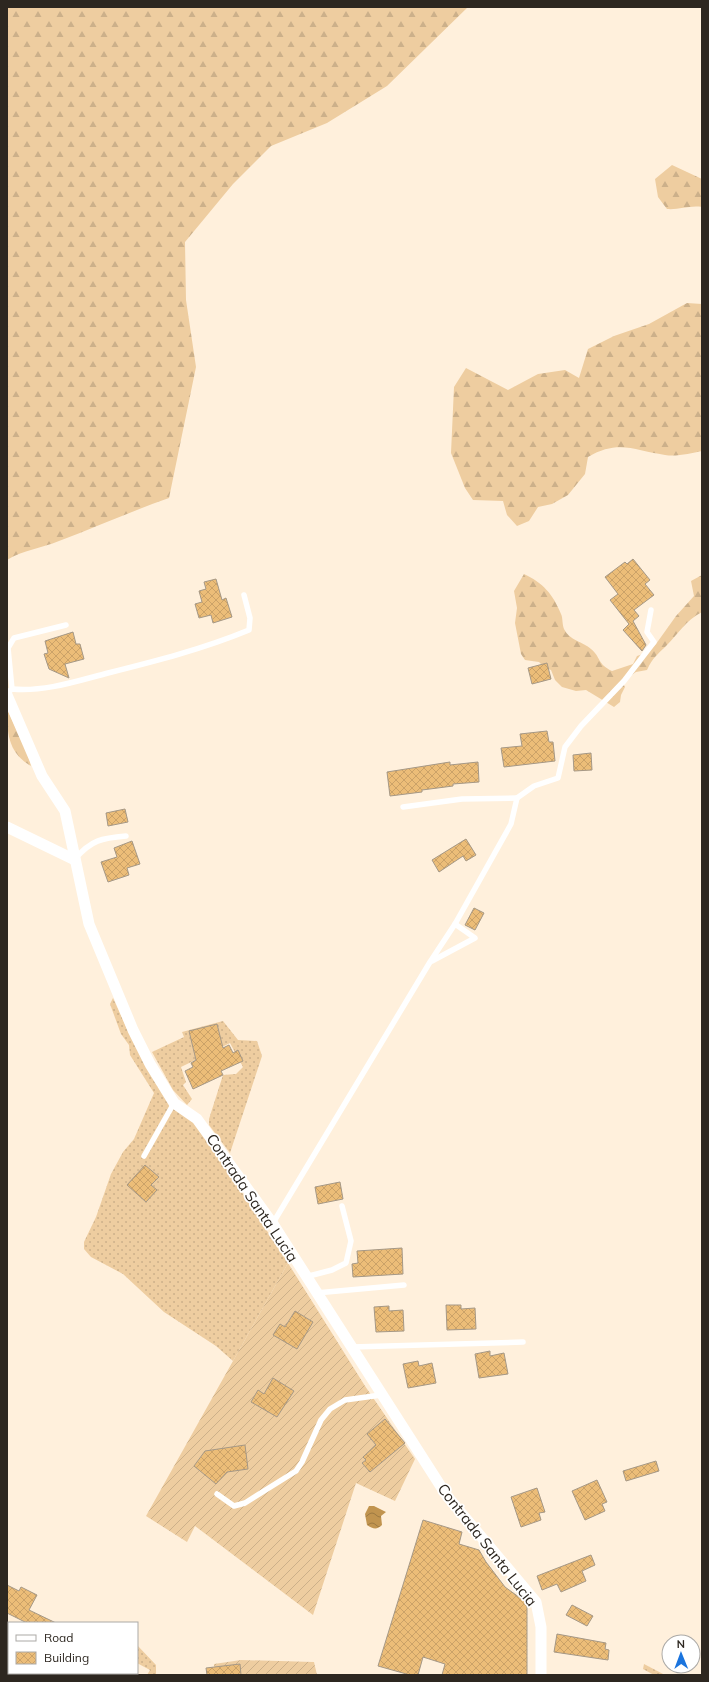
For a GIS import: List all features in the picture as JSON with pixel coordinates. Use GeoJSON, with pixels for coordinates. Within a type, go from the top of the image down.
{"type":"FeatureCollection","features":[{"type":"Feature","properties":{"kind":"street","name":"Contrada Santa Lucia"},"geometry":{"type":"LineString","coordinates":[[9,692],[42,776],[66,811],[89,924],[133,1030],[150,1064],[174,1103],[197,1119],[272,1224],[447,1496],[536,1602],[541,1628],[541,1675]]}},
{"type":"Feature","properties":{"kind":"street"},"geometry":{"type":"LineString","coordinates":[[7,827],[75,860]]}},
{"type":"Feature","properties":{"kind":"lane"},"geometry":{"type":"LineString","coordinates":[[66,625],[14,638],[8,648],[9,692],[31,691],[56,686],[168,657],[238,635],[249,630],[250,618],[244,595]]}},
{"type":"Feature","properties":{"kind":"lane"},"geometry":{"type":"LineString","coordinates":[[403,807],[462,799],[517,798],[534,786],[558,778],[565,747],[581,726],[624,681],[654,642],[647,632],[651,610]]}},
{"type":"Feature","properties":{"kind":"lane"},"geometry":{"type":"LineString","coordinates":[[272,1224],[430,962],[455,924],[511,824],[517,798]]}},
{"type":"Feature","properties":{"kind":"lane"},"geometry":{"type":"LineString","coordinates":[[75,860],[86,846],[107,837],[126,836]]}},
{"type":"Feature","properties":{"kind":"lane"},"geometry":{"type":"LineString","coordinates":[[430,962],[475,938],[455,924]]}},
{"type":"Feature","properties":{"kind":"lane"},"geometry":{"type":"LineString","coordinates":[[144,1156],[174,1103]]}},
{"type":"Feature","properties":{"kind":"lane"},"geometry":{"type":"LineString","coordinates":[[305,1277],[332,1270],[346,1263],[351,1241],[342,1206]]}},
{"type":"Feature","properties":{"kind":"lane"},"geometry":{"type":"LineString","coordinates":[[316,1293],[404,1285]]}},
{"type":"Feature","properties":{"kind":"lane"},"geometry":{"type":"LineString","coordinates":[[351,1347],[523,1342]]}},
{"type":"Feature","properties":{"kind":"lane"},"geometry":{"type":"LineString","coordinates":[[218,1494],[234,1506],[245,1503],[296,1470],[302,1462],[321,1420],[330,1409],[345,1400],[382,1395]]}},
{"type":"Feature","properties":{"kind":"green space"},"geometry":{"type":"Polygon","coordinates":[[[7,7],[468,7],[387,86],[327,123],[271,146],[233,184],[185,242],[186,300],[196,367],[169,498],[53,543],[19,554],[7,560],[7,7]]]}},
{"type":"Feature","properties":{"kind":"green space"},"geometry":{"type":"Polygon","coordinates":[[[672,165],[702,179],[702,207],[667,209],[658,197],[655,179],[672,165]]]}},
{"type":"Feature","properties":{"kind":"green space"},"geometry":{"type":"Polygon","coordinates":[[[687,303],[702,304],[702,451],[674,456],[618,447],[599,452],[588,457],[585,474],[568,495],[552,504],[538,507],[529,521],[517,526],[507,515],[503,501],[473,500],[465,488],[451,453],[454,387],[466,368],[508,390],[538,374],[565,370],[579,378],[588,349],[614,336],[649,324],[687,303]]]}},
{"type":"Feature","properties":{"kind":"green space"},"geometry":{"type":"Polygon","coordinates":[[[524,574],[537,581],[551,595],[561,614],[563,627],[569,636],[591,649],[601,663],[612,671],[633,664],[637,656],[646,653],[656,644],[676,616],[694,596],[691,581],[702,575],[702,612],[691,619],[683,627],[656,656],[647,670],[636,672],[622,681],[625,687],[621,695],[620,702],[614,707],[586,690],[576,691],[562,687],[555,680],[551,670],[545,668],[539,662],[525,660],[521,654],[515,623],[517,608],[514,591],[524,574]]]}},
{"type":"Feature","properties":{"kind":"green space"},"geometry":{"type":"Polygon","coordinates":[[[7,709],[28,754],[31,766],[23,761],[13,749],[10,742],[7,709]]]}},
{"type":"Feature","properties":{"kind":"green space"},"geometry":{"type":"Polygon","coordinates":[[[113,998],[129,1033],[147,1064],[196,1122],[288,1263],[233,1361],[216,1346],[164,1312],[123,1274],[91,1257],[84,1249],[84,1242],[96,1217],[111,1174],[123,1152],[134,1139],[154,1093],[130,1055],[129,1045],[121,1034],[110,1004],[113,998]]]}},
{"type":"Feature","properties":{"kind":"green space"},"geometry":{"type":"Polygon","coordinates":[[[223,1021],[238,1040],[257,1041],[262,1056],[230,1153],[209,1125],[209,1119],[223,1075],[236,1074],[243,1067],[230,1043],[181,1067],[186,1082],[183,1085],[192,1099],[187,1105],[173,1090],[152,1052],[184,1037],[182,1032],[223,1021]]]}},
{"type":"Feature","properties":{"kind":"green space"},"geometry":{"type":"Polygon","coordinates":[[[288,1263],[365,1386],[415,1459],[395,1501],[356,1483],[313,1615],[195,1526],[187,1542],[146,1516],[288,1263]]]}},
{"type":"Feature","properties":{"kind":"green space"},"geometry":{"type":"Polygon","coordinates":[[[138,1646],[156,1665],[156,1675],[147,1675],[150,1670],[138,1664],[138,1646]]]}},
{"type":"Feature","properties":{"kind":"green space"},"geometry":{"type":"Polygon","coordinates":[[[241,1660],[314,1662],[317,1675],[215,1675],[214,1664],[241,1660]]]}},
{"type":"Feature","properties":{"kind":"green space"},"geometry":{"type":"Polygon","coordinates":[[[644,1664],[665,1675],[654,1675],[643,1669],[644,1664]]]}},
{"type":"Feature","properties":{"kind":"green space"},"geometry":{"type":"Polygon","coordinates":[[[56,1674],[126,1674],[126,1675],[56,1674]]]}},
{"type":"Feature","properties":{"kind":"water"},"geometry":{"type":"Polygon","coordinates":[[[369,1506],[374,1506],[386,1512],[381,1516],[382,1525],[378,1528],[373,1528],[367,1525],[365,1514],[369,1506]]]}},
{"type":"Feature","properties":{"kind":"building"},"geometry":{"type":"Polygon","coordinates":[[[633,559],[650,580],[645,584],[654,595],[634,610],[639,616],[633,621],[646,645],[642,651],[623,630],[629,624],[610,600],[618,594],[605,577],[625,562],[627,564],[633,559]]]}},
{"type":"Feature","properties":{"kind":"building"},"geometry":{"type":"Polygon","coordinates":[[[216,579],[222,600],[226,598],[232,617],[213,623],[211,615],[199,618],[195,604],[202,602],[199,591],[206,589],[204,582],[216,579]]]}},
{"type":"Feature","properties":{"kind":"building"},"geometry":{"type":"Polygon","coordinates":[[[73,632],[76,644],[80,644],[84,659],[65,664],[69,678],[49,669],[44,654],[48,653],[45,641],[73,632]]]}},
{"type":"Feature","properties":{"kind":"building"},"geometry":{"type":"Polygon","coordinates":[[[547,663],[551,679],[532,684],[528,668],[547,663]]]}},
{"type":"Feature","properties":{"kind":"building"},"geometry":{"type":"Polygon","coordinates":[[[547,731],[549,742],[553,742],[555,761],[504,767],[501,748],[522,746],[520,734],[547,731]]]}},
{"type":"Feature","properties":{"kind":"building"},"geometry":{"type":"Polygon","coordinates":[[[591,753],[592,770],[574,771],[573,755],[591,753]]]}},
{"type":"Feature","properties":{"kind":"building"},"geometry":{"type":"Polygon","coordinates":[[[450,762],[450,765],[478,762],[479,782],[453,784],[453,786],[422,790],[422,792],[390,796],[387,772],[450,762]]]}},
{"type":"Feature","properties":{"kind":"building"},"geometry":{"type":"Polygon","coordinates":[[[125,809],[128,822],[108,826],[106,813],[125,809]]]}},
{"type":"Feature","properties":{"kind":"building"},"geometry":{"type":"Polygon","coordinates":[[[466,839],[476,855],[466,861],[463,856],[439,872],[432,860],[466,839]]]}},
{"type":"Feature","properties":{"kind":"building"},"geometry":{"type":"Polygon","coordinates":[[[132,841],[140,864],[127,868],[129,875],[108,882],[101,862],[117,857],[114,848],[132,841]]]}},
{"type":"Feature","properties":{"kind":"building"},"geometry":{"type":"Polygon","coordinates":[[[474,908],[484,913],[475,930],[465,925],[474,908]]]}},
{"type":"Feature","properties":{"kind":"building"},"geometry":{"type":"Polygon","coordinates":[[[217,1024],[223,1048],[229,1045],[233,1053],[238,1050],[243,1061],[221,1071],[223,1075],[193,1089],[185,1071],[193,1067],[191,1063],[196,1060],[189,1031],[217,1024]]]}},
{"type":"Feature","properties":{"kind":"building"},"geometry":{"type":"Polygon","coordinates":[[[145,1165],[159,1177],[151,1185],[157,1190],[146,1202],[127,1185],[145,1165]]]}},
{"type":"Feature","properties":{"kind":"building"},"geometry":{"type":"Polygon","coordinates":[[[340,1182],[343,1199],[318,1204],[315,1187],[340,1182]]]}},
{"type":"Feature","properties":{"kind":"building"},"geometry":{"type":"Polygon","coordinates":[[[402,1248],[403,1274],[353,1277],[352,1264],[358,1263],[357,1251],[402,1248]]]}},
{"type":"Feature","properties":{"kind":"building"},"geometry":{"type":"Polygon","coordinates":[[[446,1305],[461,1305],[461,1309],[475,1308],[476,1329],[447,1330],[446,1305]]]}},
{"type":"Feature","properties":{"kind":"building"},"geometry":{"type":"Polygon","coordinates":[[[389,1306],[389,1311],[403,1310],[404,1331],[376,1332],[374,1307],[389,1306]]]}},
{"type":"Feature","properties":{"kind":"building"},"geometry":{"type":"Polygon","coordinates":[[[295,1311],[313,1322],[297,1349],[273,1335],[280,1324],[285,1327],[295,1311]]]}},
{"type":"Feature","properties":{"kind":"building"},"geometry":{"type":"Polygon","coordinates":[[[490,1351],[490,1356],[504,1353],[508,1374],[479,1378],[475,1354],[490,1351]]]}},
{"type":"Feature","properties":{"kind":"building"},"geometry":{"type":"Polygon","coordinates":[[[418,1361],[419,1366],[432,1363],[436,1383],[408,1388],[403,1364],[418,1361]]]}},
{"type":"Feature","properties":{"kind":"building"},"geometry":{"type":"Polygon","coordinates":[[[273,1378],[294,1391],[277,1417],[251,1402],[258,1390],[264,1394],[273,1378]]]}},
{"type":"Feature","properties":{"kind":"building"},"geometry":{"type":"Polygon","coordinates":[[[385,1419],[405,1443],[370,1472],[362,1463],[366,1460],[363,1457],[376,1445],[367,1434],[385,1419]]]}},
{"type":"Feature","properties":{"kind":"building"},"geometry":{"type":"Polygon","coordinates":[[[245,1445],[248,1469],[227,1472],[216,1484],[194,1466],[205,1451],[245,1445]]]}},
{"type":"Feature","properties":{"kind":"building"},"geometry":{"type":"Polygon","coordinates":[[[656,1461],[659,1471],[626,1481],[623,1471],[656,1461]]]}},
{"type":"Feature","properties":{"kind":"building"},"geometry":{"type":"Polygon","coordinates":[[[597,1480],[607,1502],[602,1504],[605,1511],[585,1520],[572,1491],[597,1480]]]}},
{"type":"Feature","properties":{"kind":"building"},"geometry":{"type":"Polygon","coordinates":[[[537,1488],[545,1512],[539,1513],[541,1520],[521,1527],[511,1497],[537,1488]]]}},
{"type":"Feature","properties":{"kind":"building"},"geometry":{"type":"Polygon","coordinates":[[[423,1520],[462,1532],[459,1544],[479,1550],[505,1587],[527,1603],[527,1675],[442,1675],[445,1664],[423,1657],[418,1675],[410,1675],[378,1666],[423,1520]]]}},
{"type":"Feature","properties":{"kind":"building"},"geometry":{"type":"Polygon","coordinates":[[[591,1555],[595,1565],[582,1571],[586,1581],[561,1592],[557,1584],[542,1590],[537,1576],[591,1555]]]}},
{"type":"Feature","properties":{"kind":"building"},"geometry":{"type":"Polygon","coordinates":[[[7,1585],[19,1591],[21,1587],[37,1595],[29,1610],[54,1622],[25,1622],[7,1613],[7,1585]]]}},
{"type":"Feature","properties":{"kind":"building"},"geometry":{"type":"Polygon","coordinates":[[[572,1605],[593,1616],[587,1626],[566,1615],[572,1605]]]}},
{"type":"Feature","properties":{"kind":"building"},"geometry":{"type":"Polygon","coordinates":[[[557,1634],[606,1643],[605,1649],[609,1650],[608,1660],[554,1652],[557,1634]]]}},
{"type":"Feature","properties":{"kind":"building"},"geometry":{"type":"Polygon","coordinates":[[[240,1664],[241,1675],[207,1675],[206,1668],[240,1664]]]}}]}
